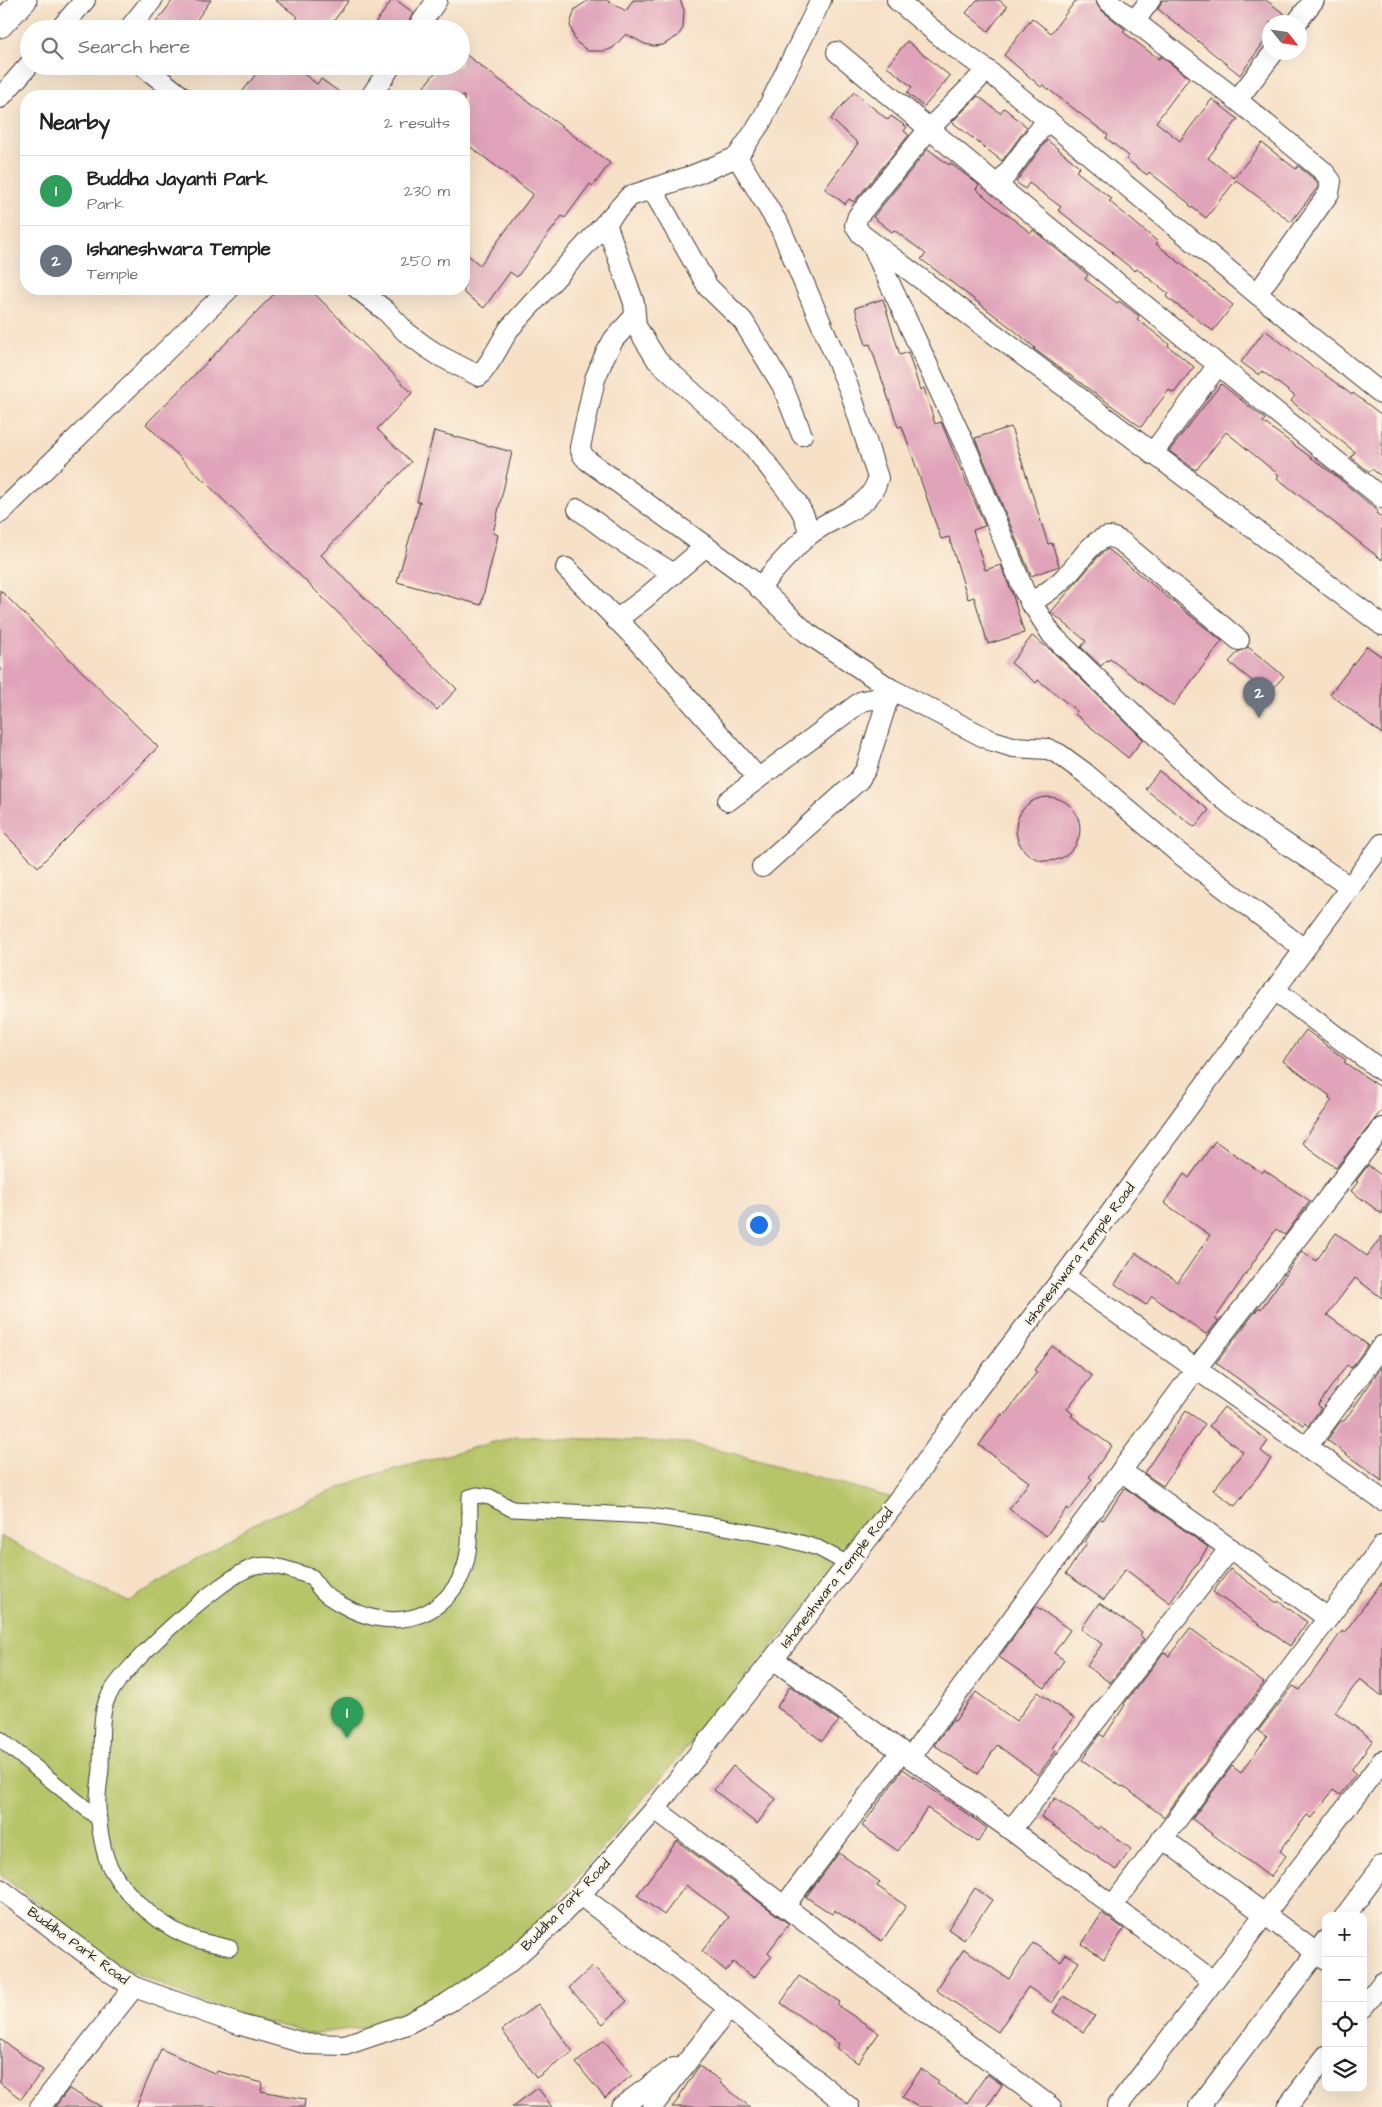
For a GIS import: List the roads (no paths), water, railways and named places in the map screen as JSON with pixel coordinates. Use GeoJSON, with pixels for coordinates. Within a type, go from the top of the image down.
{"type":"FeatureCollection","features":[{"type":"Feature","properties":{"kind":"street"},"geometry":{"type":"LineString","coordinates":[[0,25],[24,0]]}},
{"type":"Feature","properties":{"kind":"street"},"geometry":{"type":"LineString","coordinates":[[68,20],[85,0]]}},
{"type":"Feature","properties":{"kind":"street"},"geometry":{"type":"LineString","coordinates":[[136,20],[152,0]]}},
{"type":"Feature","properties":{"kind":"street"},"geometry":{"type":"LineString","coordinates":[[366,295],[386,311],[406,332],[426,347],[479,376],[494,357],[509,329],[630,196],[694,175],[738,157],[761,122],[821,0]]}},
{"type":"Feature","properties":{"kind":"street"},"geometry":{"type":"LineString","coordinates":[[896,0],[946,41],[987,70],[1257,294],[1382,394]]}},
{"type":"Feature","properties":{"kind":"street"},"geometry":{"type":"LineString","coordinates":[[1107,0],[1237,100],[1323,171],[1332,181],[1329,193],[1257,294]]}},
{"type":"Feature","properties":{"kind":"street"},"geometry":{"type":"LineString","coordinates":[[1134,21],[1150,0]]}},
{"type":"Feature","properties":{"kind":"street"},"geometry":{"type":"LineString","coordinates":[[1302,15],[1314,0]]}},
{"type":"Feature","properties":{"kind":"street"},"geometry":{"type":"LineString","coordinates":[[423,20],[432,2]]}},
{"type":"Feature","properties":{"kind":"street"},"geometry":{"type":"LineString","coordinates":[[837,52],[998,186],[1382,498]]}},
{"type":"Feature","properties":{"kind":"street"},"geometry":{"type":"LineString","coordinates":[[1237,100],[1268,60]]}},
{"type":"Feature","properties":{"kind":"street"},"geometry":{"type":"LineString","coordinates":[[987,70],[929,129],[858,216],[855,225],[861,234],[1382,625]]}},
{"type":"Feature","properties":{"kind":"street"},"geometry":{"type":"LineString","coordinates":[[0,98],[20,75]]}},
{"type":"Feature","properties":{"kind":"street"},"geometry":{"type":"LineString","coordinates":[[154,75],[173,90]]}},
{"type":"Feature","properties":{"kind":"street"},"geometry":{"type":"LineString","coordinates":[[375,90],[386,75]]}},
{"type":"Feature","properties":{"kind":"street"},"geometry":{"type":"LineString","coordinates":[[998,186],[1047,120]]}},
{"type":"Feature","properties":{"kind":"street"},"geometry":{"type":"LineString","coordinates":[[738,157],[780,227],[850,391],[878,478],[876,489],[868,499],[810,534],[759,588]]}},
{"type":"Feature","properties":{"kind":"street"},"geometry":{"type":"LineString","coordinates":[[652,189],[708,287],[743,321],[748,329],[782,386],[802,435]]}},
{"type":"Feature","properties":{"kind":"street"},"geometry":{"type":"LineString","coordinates":[[606,223],[634,303],[636,326],[657,360],[752,445],[797,503],[810,534]]}},
{"type":"Feature","properties":{"kind":"street"},"geometry":{"type":"LineString","coordinates":[[870,241],[968,452],[1030,603],[1052,636],[1211,790],[1242,814],[1350,887]]}},
{"type":"Feature","properties":{"kind":"street"},"geometry":{"type":"LineString","coordinates":[[0,512],[223,295]]}},
{"type":"Feature","properties":{"kind":"street"},"geometry":{"type":"LineString","coordinates":[[635,316],[614,339],[594,379],[580,446],[582,454],[587,460],[706,546],[759,588],[807,633],[889,694],[990,740],[1012,747],[1048,749],[1059,754],[1085,773],[1176,850],[1304,949]]}},
{"type":"Feature","properties":{"kind":"street"},"geometry":{"type":"LineString","coordinates":[[1152,454],[1218,365]]}},
{"type":"Feature","properties":{"kind":"street"},"geometry":{"type":"LineString","coordinates":[[578,509],[618,539],[674,574]]}},
{"type":"Feature","properties":{"kind":"street"},"geometry":{"type":"LineString","coordinates":[[1030,603],[1055,586],[1091,547],[1104,537],[1113,537],[1122,542],[1239,640]]}},
{"type":"Feature","properties":{"kind":"street"},"geometry":{"type":"LineString","coordinates":[[616,620],[706,546]]}},
{"type":"Feature","properties":{"kind":"street"},"geometry":{"type":"LineString","coordinates":[[566,568],[616,620],[758,778]]}},
{"type":"Feature","properties":{"kind":"street"},"geometry":{"type":"LineString","coordinates":[[728,801],[862,701],[889,694]]}},
{"type":"Feature","properties":{"kind":"street"},"geometry":{"type":"LineString","coordinates":[[762,867],[859,780],[866,769],[889,694]]}},
{"type":"Feature","properties":{"kind":"street","name":"Ishaneshwara Temple Road"},"geometry":{"type":"LineString","coordinates":[[773,1660],[912,1482],[972,1396],[1064,1276],[1350,887],[1379,855]]}},
{"type":"Feature","properties":{"kind":"street"},"geometry":{"type":"LineString","coordinates":[[1275,990],[1382,1071]]}},
{"type":"Feature","properties":{"kind":"street"},"geometry":{"type":"LineString","coordinates":[[785,1905],[906,1755],[1196,1369],[1382,1128]]}},
{"type":"Feature","properties":{"kind":"street"},"geometry":{"type":"LineString","coordinates":[[1064,1276],[1382,1500]]}},
{"type":"Feature","properties":{"kind":"street"},"geometry":{"type":"LineString","coordinates":[[1307,1447],[1382,1346]]}},
{"type":"Feature","properties":{"kind":"street"},"geometry":{"type":"LineString","coordinates":[[1121,1471],[1328,1618]]}},
{"type":"Feature","properties":{"kind":"street"},"geometry":{"type":"LineString","coordinates":[[230,1948],[196,1940],[168,1926],[144,1909],[124,1889],[110,1868],[97,1805],[101,1772],[102,1718],[107,1698],[157,1639],[237,1575],[254,1567],[270,1566],[312,1577],[320,1592],[356,1613],[373,1618],[397,1621],[418,1616],[441,1602],[457,1584],[466,1565],[470,1497],[477,1495],[490,1497],[512,1509],[649,1516],[725,1527],[783,1538],[818,1548],[848,1564]]}},
{"type":"Feature","properties":{"kind":"street"},"geometry":{"type":"LineString","coordinates":[[1113,1905],[1382,1546]]}},
{"type":"Feature","properties":{"kind":"street"},"geometry":{"type":"LineString","coordinates":[[1011,1830],[1230,1548]]}},
{"type":"Feature","properties":{"kind":"street"},"geometry":{"type":"LineString","coordinates":[[773,1660],[1011,1830],[1213,1982]]}},
{"type":"Feature","properties":{"kind":"street","name":"Buddha Park Road"},"geometry":{"type":"LineString","coordinates":[[0,1889],[113,1974],[134,1987],[241,2026],[307,2044],[345,2045],[371,2038],[407,2024],[449,2002],[506,1965],[551,1925],[580,1895],[655,1809],[773,1660]]}},
{"type":"Feature","properties":{"kind":"street"},"geometry":{"type":"LineString","coordinates":[[0,1739],[99,1819]]}},
{"type":"Feature","properties":{"kind":"street"},"geometry":{"type":"LineString","coordinates":[[1117,2107],[1382,1762]]}},
{"type":"Feature","properties":{"kind":"street"},"geometry":{"type":"LineString","coordinates":[[655,1809],[1051,2107]]}},
{"type":"Feature","properties":{"kind":"street"},"geometry":{"type":"LineString","coordinates":[[1162,1838],[1265,1914],[1322,1950]]}},
{"type":"Feature","properties":{"kind":"street"},"geometry":{"type":"LineString","coordinates":[[1347,1912],[1382,1866]]}},
{"type":"Feature","properties":{"kind":"street"},"geometry":{"type":"LineString","coordinates":[[580,1895],[729,2008],[849,2107]]}},
{"type":"Feature","properties":{"kind":"street"},"geometry":{"type":"LineString","coordinates":[[1199,2107],[1322,1952]]}},
{"type":"Feature","properties":{"kind":"street"},"geometry":{"type":"LineString","coordinates":[[40,2107],[134,1987]]}},
{"type":"Feature","properties":{"kind":"street"},"geometry":{"type":"LineString","coordinates":[[652,2107],[729,2008]]}},
{"type":"Feature","properties":{"kind":"street"},"geometry":{"type":"LineString","coordinates":[[621,2107],[693,2054]]}},
{"type":"Feature","properties":{"kind":"street"},"geometry":{"type":"LineString","coordinates":[[1287,2107],[1322,2061]]}},
{"type":"Feature","properties":{"kind":"place","name":"Ishaneshwara Temple"},"geometry":{"type":"Point","coordinates":[1259,718]}},
{"type":"Feature","properties":{"kind":"place","name":"Buddha Jayanti Park"},"geometry":{"type":"Point","coordinates":[347,1738]}}]}
